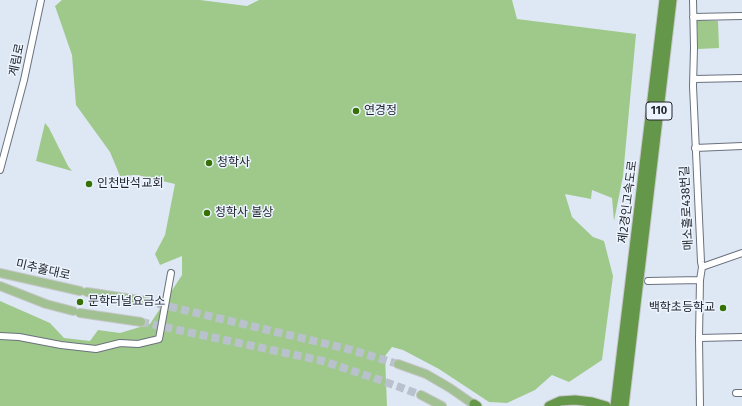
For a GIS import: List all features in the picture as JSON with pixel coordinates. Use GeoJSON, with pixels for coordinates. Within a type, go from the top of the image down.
{"type":"FeatureCollection","features":[{"type":"Feature","properties":{"kind":"highway","name":"제2경인고속도로"},"geometry":{"type":"LineString","coordinates":[[642,221],[664,0]]}},
{"type":"Feature","properties":{"kind":"highway","name":"제2경인고속도로"},"geometry":{"type":"LineString","coordinates":[[615,406],[626,351],[672,0]]}},
{"type":"Feature","properties":{"kind":"highway","name":"제2경인고속도로"},"geometry":{"type":"LineString","coordinates":[[624,406],[626,351]]}},
{"type":"Feature","properties":{"kind":"highway"},"geometry":{"type":"LineString","coordinates":[[549,406],[560,402],[575,400],[592,402],[606,406]]}},
{"type":"Feature","properties":{"kind":"main road","name":"미추홀대로"},"geometry":{"type":"LineString","coordinates":[[0,273],[84,291],[146,301]]}},
{"type":"Feature","properties":{"kind":"main road"},"geometry":{"type":"LineString","coordinates":[[0,286],[46,304],[76,312],[142,322]]}},
{"type":"Feature","properties":{"kind":"main road"},"geometry":{"type":"LineString","coordinates":[[398,364],[426,374],[476,405]]}},
{"type":"Feature","properties":{"kind":"main road"},"geometry":{"type":"LineString","coordinates":[[420,395],[442,406]]}},
{"type":"Feature","properties":{"kind":"street","name":"계림로"},"geometry":{"type":"LineString","coordinates":[[0,170],[24,80],[42,0]]}},
{"type":"Feature","properties":{"kind":"street","name":"매소홀로438번길"},"geometry":{"type":"LineString","coordinates":[[693,0],[695,148],[702,267],[700,280],[698,338],[700,406]]}},
{"type":"Feature","properties":{"kind":"street"},"geometry":{"type":"LineString","coordinates":[[694,17],[742,16]]}},
{"type":"Feature","properties":{"kind":"street"},"geometry":{"type":"LineString","coordinates":[[694,79],[742,78]]}},
{"type":"Feature","properties":{"kind":"street"},"geometry":{"type":"LineString","coordinates":[[695,148],[742,146]]}},
{"type":"Feature","properties":{"kind":"street"},"geometry":{"type":"LineString","coordinates":[[702,267],[742,253]]}},
{"type":"Feature","properties":{"kind":"street"},"geometry":{"type":"LineString","coordinates":[[0,336],[19,337],[61,345],[96,349],[120,343],[138,344],[159,339],[171,272]]}},
{"type":"Feature","properties":{"kind":"street"},"geometry":{"type":"LineString","coordinates":[[648,281],[700,280]]}},
{"type":"Feature","properties":{"kind":"street"},"geometry":{"type":"LineString","coordinates":[[698,338],[742,337]]}},
{"type":"Feature","properties":{"kind":"green space"},"geometry":{"type":"Polygon","coordinates":[[[62,0],[200,0],[247,6],[259,0],[512,0],[517,19],[636,34],[623,176],[614,221],[612,198],[592,190],[591,199],[565,194],[572,217],[593,237],[604,241],[613,276],[602,360],[569,382],[552,375],[535,390],[507,403],[489,402],[439,369],[403,350],[392,347],[385,356],[387,406],[0,406],[0,301],[50,323],[64,338],[90,341],[98,330],[120,333],[150,324],[182,275],[182,256],[160,265],[155,254],[165,235],[175,184],[137,175],[120,176],[110,152],[76,105],[72,55],[55,6],[62,0]]]}},
{"type":"Feature","properties":{"kind":"green space"},"geometry":{"type":"Polygon","coordinates":[[[697,20],[718,21],[719,48],[698,49],[697,20]]]}},
{"type":"Feature","properties":{"kind":"green space"},"geometry":{"type":"Polygon","coordinates":[[[45,123],[68,166],[72,171],[36,161],[45,123]]]}},
{"type":"Feature","properties":{"kind":"tunnel"},"geometry":{"type":"LineString","coordinates":[[146,301],[348,349],[398,364]]}},
{"type":"Feature","properties":{"kind":"tunnel"},"geometry":{"type":"LineString","coordinates":[[141,322],[323,361],[421,395]]}},
{"type":"Feature","properties":{"kind":"place","name":"연경정"},"geometry":{"type":"Point","coordinates":[356,111]}},
{"type":"Feature","properties":{"kind":"place","name":"청학사"},"geometry":{"type":"Point","coordinates":[209,163]}},
{"type":"Feature","properties":{"kind":"place","name":"인천반석교회"},"geometry":{"type":"Point","coordinates":[89,184]}},
{"type":"Feature","properties":{"kind":"place","name":"청학사 불상"},"geometry":{"type":"Point","coordinates":[207,213]}},
{"type":"Feature","properties":{"kind":"place","name":"문학터널요금소"},"geometry":{"type":"Point","coordinates":[80,302]}},
{"type":"Feature","properties":{"kind":"place","name":"백학초등학교"},"geometry":{"type":"Point","coordinates":[723,308]}}]}
